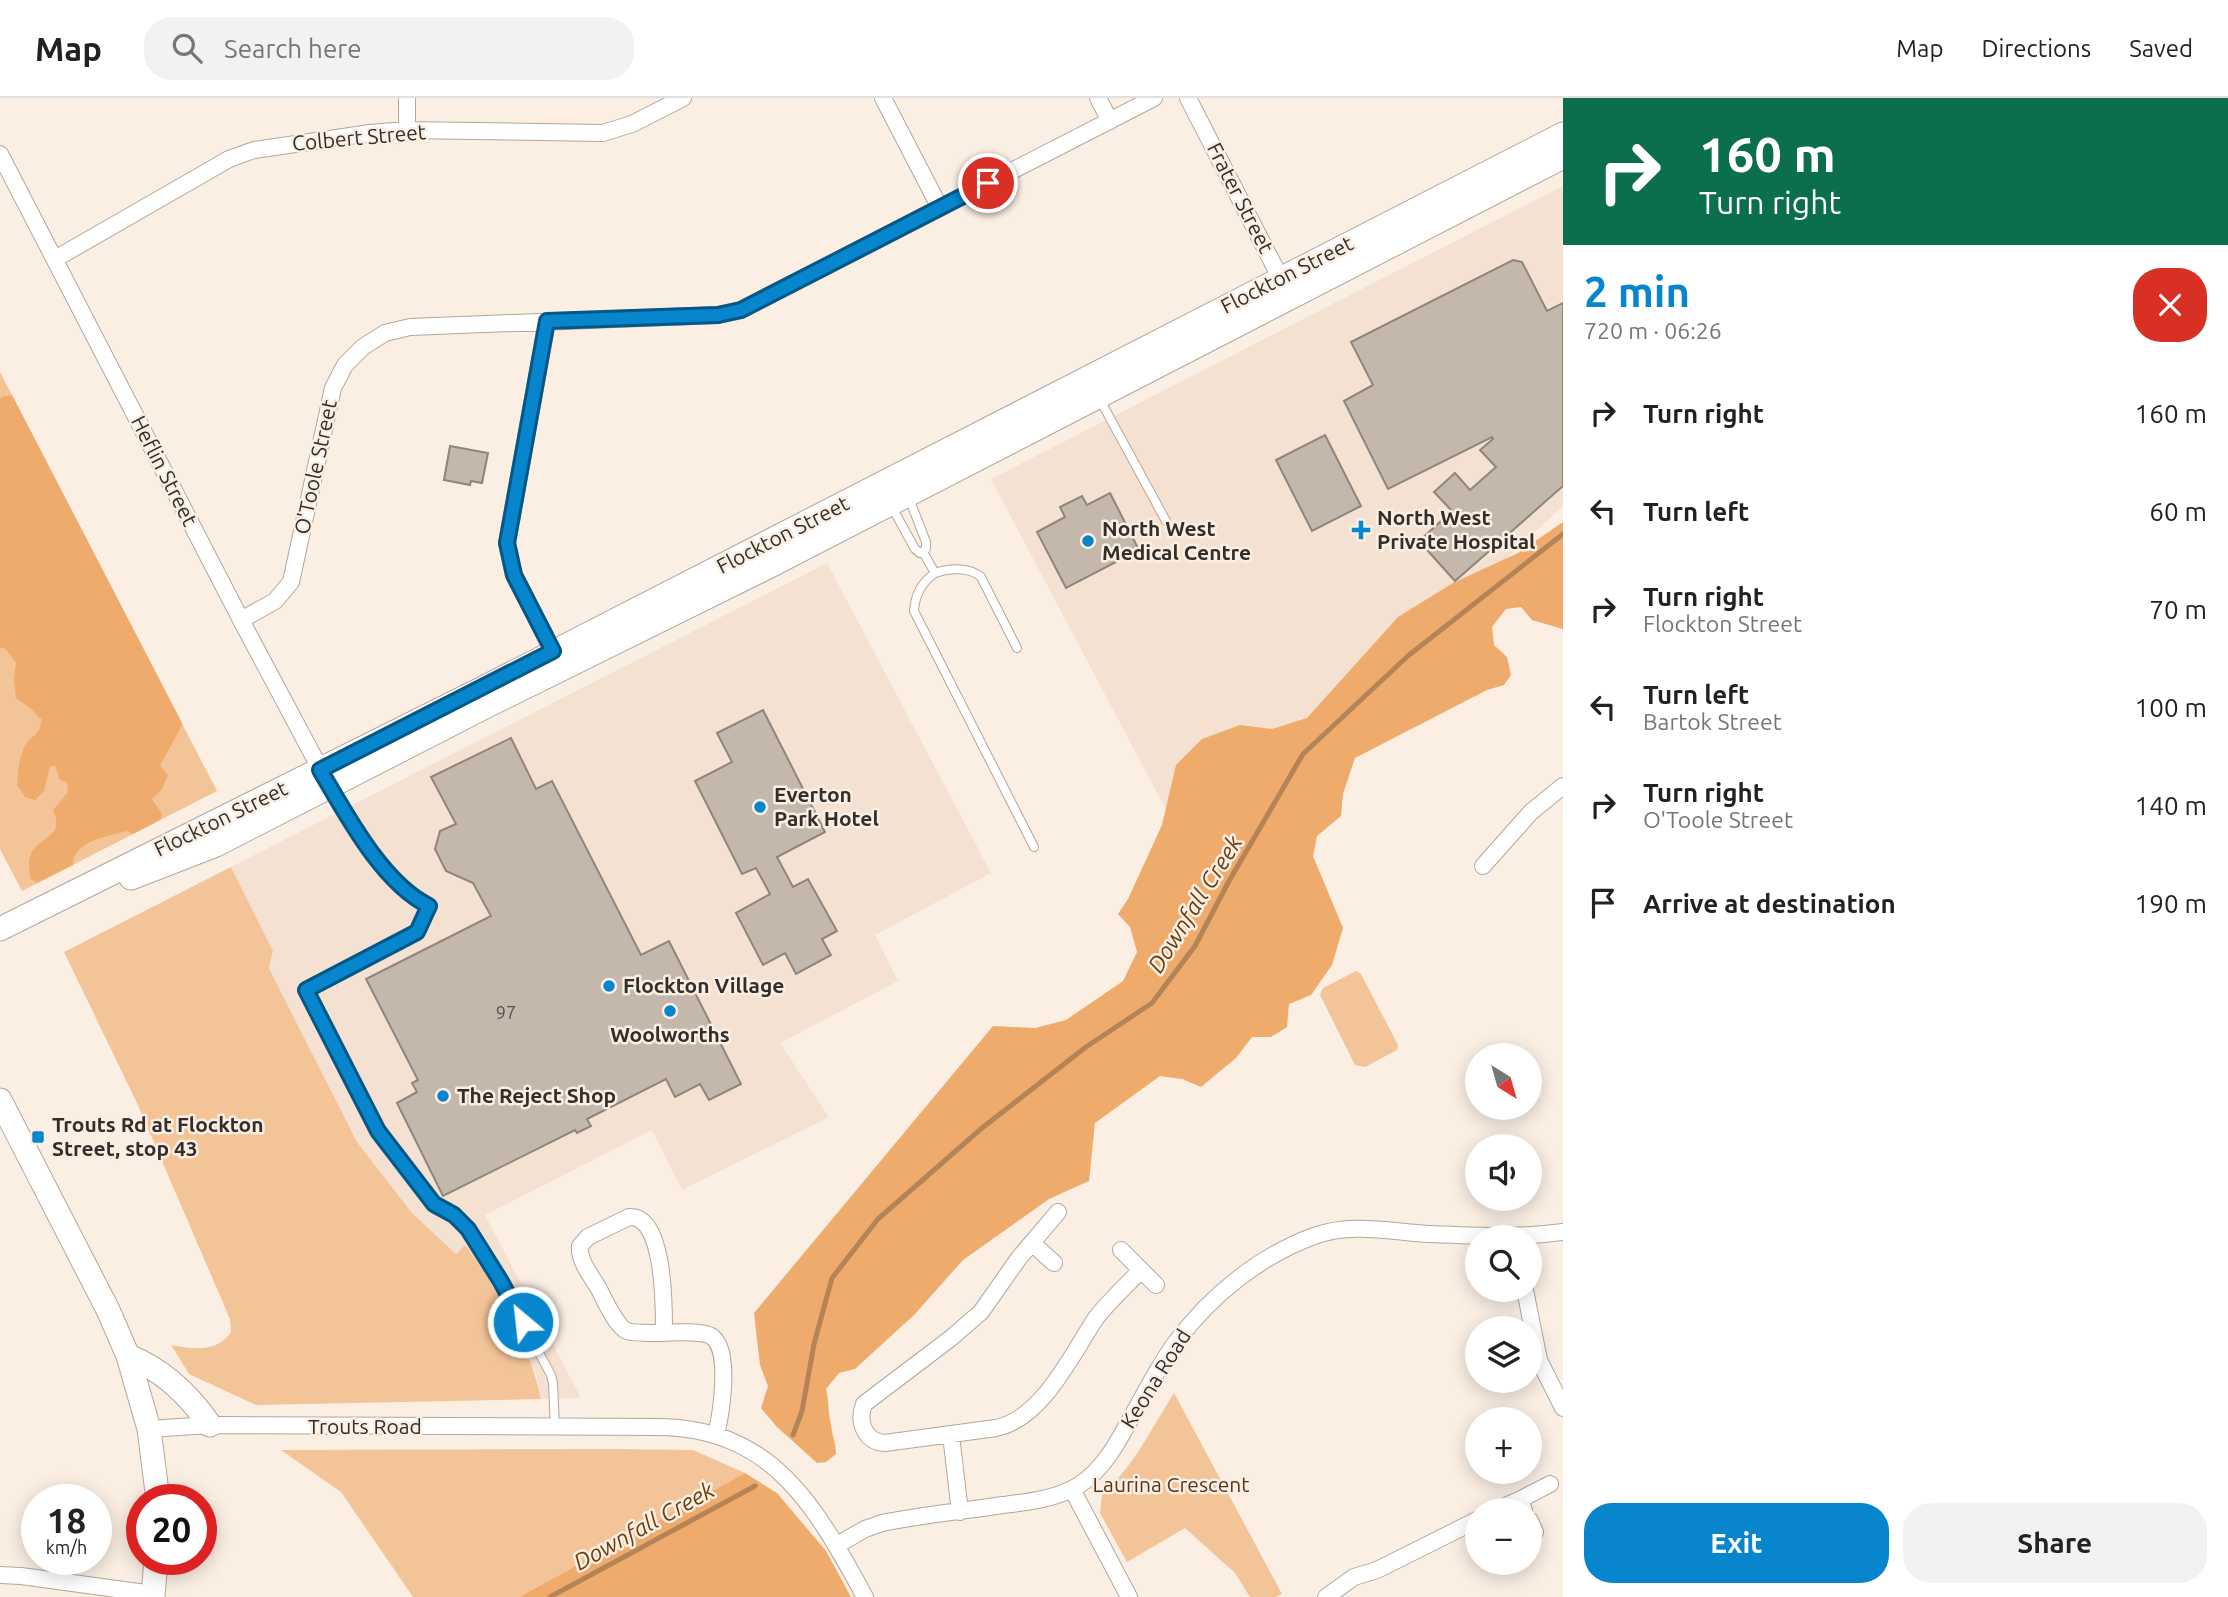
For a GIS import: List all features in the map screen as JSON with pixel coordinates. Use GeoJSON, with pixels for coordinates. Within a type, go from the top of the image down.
{"type":"FeatureCollection","features":[{"type":"Feature","properties":{"kind":"street"},"geometry":{"type":"LineString","coordinates":[[407,98],[407,130]]}},
{"type":"Feature","properties":{"kind":"street","name":"Colbert Street"},"geometry":{"type":"LineString","coordinates":[[55,259],[241,153],[272,146],[407,130],[603,133],[632,124],[683,98]]}},
{"type":"Feature","properties":{"kind":"street"},"geometry":{"type":"LineString","coordinates":[[883,98],[940,208]]}},
{"type":"Feature","properties":{"kind":"street"},"geometry":{"type":"LineString","coordinates":[[1098,98],[1110,121]]}},
{"type":"Feature","properties":{"kind":"street","name":"O'Toole Street"},"geometry":{"type":"LineString","coordinates":[[240,620],[275,601],[291,582],[332,388],[353,355],[374,340],[398,329],[718,315],[741,310],[1154,98]]}},
{"type":"Feature","properties":{"kind":"street","name":"Frater Street"},"geometry":{"type":"LineString","coordinates":[[1188,98],[1285,289]]}},
{"type":"Feature","properties":{"kind":"street","name":"Flockton Street"},"geometry":{"type":"LineString","coordinates":[[0,929],[325,778],[900,500],[1099,398],[1285,289],[1563,134]]}},
{"type":"Feature","properties":{"kind":"street","name":"Heflin Street"},"geometry":{"type":"LineString","coordinates":[[0,154],[240,620],[325,778]]}},
{"type":"Feature","properties":{"kind":"street","name":"Flockton Street"},"geometry":{"type":"LineString","coordinates":[[0,944],[144,872],[216,845],[325,778],[553,651],[1285,289],[1563,158]]}},
{"type":"Feature","properties":{"kind":"street"},"geometry":{"type":"LineString","coordinates":[[547,321],[507,543],[514,575],[553,651]]}},
{"type":"Feature","properties":{"kind":"street"},"geometry":{"type":"LineString","coordinates":[[1483,866],[1531,812],[1563,786]]}},
{"type":"Feature","properties":{"kind":"street"},"geometry":{"type":"LineString","coordinates":[[0,1100],[108,1310],[128,1356],[149,1429],[156,1484]]}},
{"type":"Feature","properties":{"kind":"street"},"geometry":{"type":"LineString","coordinates":[[1058,1212],[1031,1243],[981,1312],[864,1404],[861,1418],[864,1431],[878,1442],[1003,1427],[1022,1415],[1059,1378],[1097,1318],[1141,1270]]}},
{"type":"Feature","properties":{"kind":"street"},"geometry":{"type":"LineString","coordinates":[[664,1333],[658,1251],[653,1234],[644,1221],[635,1216],[629,1217],[585,1239],[579,1249],[581,1257],[622,1326],[633,1332],[664,1333],[705,1334],[718,1344],[722,1356],[723,1395],[716,1434]]}},
{"type":"Feature","properties":{"kind":"street","name":"Keona Road"},"geometry":{"type":"LineString","coordinates":[[837,1545],[882,1523],[1033,1501],[1072,1489],[1088,1479],[1112,1451],[1166,1356],[1188,1326],[1218,1295],[1269,1258],[1314,1236],[1352,1228],[1465,1235]]}},
{"type":"Feature","properties":{"kind":"street","name":"Keona Road"},"geometry":{"type":"LineString","coordinates":[[1542,1235],[1563,1233]]}},
{"type":"Feature","properties":{"kind":"street"},"geometry":{"type":"LineString","coordinates":[[1031,1243],[1054,1263]]}},
{"type":"Feature","properties":{"kind":"street"},"geometry":{"type":"LineString","coordinates":[[1121,1250],[1156,1285]]}},
{"type":"Feature","properties":{"kind":"street"},"geometry":{"type":"LineString","coordinates":[[1527,1302],[1539,1360],[1563,1408]]}},
{"type":"Feature","properties":{"kind":"street"},"geometry":{"type":"LineString","coordinates":[[128,1356],[149,1364],[192,1401],[210,1424]]}},
{"type":"Feature","properties":{"kind":"street","name":"Trouts Road"},"geometry":{"type":"LineString","coordinates":[[149,1429],[210,1424],[677,1427],[703,1430],[755,1453],[782,1473],[837,1545],[865,1597]]}},
{"type":"Feature","properties":{"kind":"street"},"geometry":{"type":"LineString","coordinates":[[951,1434],[960,1512]]}},
{"type":"Feature","properties":{"kind":"street"},"geometry":{"type":"LineString","coordinates":[[1531,1498],[1550,1484]]}},
{"type":"Feature","properties":{"kind":"street"},"geometry":{"type":"LineString","coordinates":[[1072,1489],[1129,1597]]}},
{"type":"Feature","properties":{"kind":"street"},"geometry":{"type":"LineString","coordinates":[[1326,1597],[1354,1577],[1377,1570],[1465,1526]]}},
{"type":"Feature","properties":{"kind":"street"},"geometry":{"type":"LineString","coordinates":[[0,1575],[153,1595],[155,1575]]}},
{"type":"Feature","properties":{"kind":"lane"},"geometry":{"type":"LineString","coordinates":[[1099,398],[1166,521]]}},
{"type":"Feature","properties":{"kind":"lane"},"geometry":{"type":"LineString","coordinates":[[900,500],[926,542],[926,550],[923,552]]}},
{"type":"Feature","properties":{"kind":"lane"},"geometry":{"type":"LineString","coordinates":[[900,500],[915,549],[923,552]]}},
{"type":"Feature","properties":{"kind":"lane"},"geometry":{"type":"LineString","coordinates":[[923,552],[935,573]]}},
{"type":"Feature","properties":{"kind":"lane"},"geometry":{"type":"LineString","coordinates":[[1017,648],[978,573],[961,570],[935,573],[925,580],[918,592],[914,611],[1034,847]]}},
{"type":"Feature","properties":{"kind":"lane"},"geometry":{"type":"LineString","coordinates":[[325,778],[357,834],[412,897],[429,906],[417,932],[306,990],[378,1131],[434,1204],[454,1215],[468,1229],[500,1280],[551,1376],[555,1427]]}},
{"type":"Feature","properties":{"kind":"shaded area","name":"North West Private Hospital"},"geometry":{"type":"Polygon","coordinates":[[[1563,186],[1563,506],[1189,853],[991,479],[1563,186]]]}},
{"type":"Feature","properties":{"kind":"shaded area"},"geometry":{"type":"Polygon","coordinates":[[[12,395],[182,723],[160,766],[168,775],[162,789],[152,799],[162,814],[160,820],[133,834],[126,831],[92,841],[78,851],[73,865],[37,883],[31,879],[31,853],[55,830],[53,810],[68,792],[67,782],[60,780],[55,766],[50,766],[44,791],[35,800],[25,797],[17,785],[22,753],[26,744],[38,732],[42,720],[16,698],[16,663],[5,648],[0,648],[0,401],[1,397],[12,395]]]}},
{"type":"Feature","properties":{"kind":"shaded area"},"geometry":{"type":"Polygon","coordinates":[[[1563,522],[1563,629],[1532,620],[1521,607],[1506,609],[1492,627],[1494,645],[1507,657],[1511,675],[1504,685],[1487,690],[1355,758],[1343,794],[1341,816],[1317,836],[1313,856],[1343,928],[1332,965],[1311,995],[1289,1004],[1287,1027],[1271,1037],[1252,1037],[1236,1058],[1201,1087],[1182,1079],[1160,1076],[1095,1123],[1089,1181],[1049,1199],[963,1260],[914,1315],[855,1369],[839,1373],[826,1389],[836,1454],[826,1462],[817,1463],[776,1426],[761,1408],[768,1386],[760,1365],[754,1313],[993,1026],[1035,1028],[1066,1020],[1123,981],[1137,952],[1130,927],[1118,914],[1128,899],[1162,825],[1176,765],[1202,739],[1240,725],[1272,729],[1307,718],[1398,617],[1453,583],[1518,553],[1563,522]]]}},
{"type":"Feature","properties":{"kind":"shaded area"},"geometry":{"type":"Polygon","coordinates":[[[827,563],[991,873],[875,935],[898,981],[780,1043],[829,1117],[682,1190],[652,1130],[485,1215],[581,1398],[541,1399],[536,1374],[465,1246],[456,1254],[412,1213],[357,1142],[269,967],[273,951],[231,867],[827,563]]]}},
{"type":"Feature","properties":{"kind":"shaded area"},"geometry":{"type":"Polygon","coordinates":[[[745,1473],[777,1493],[826,1551],[851,1597],[519,1597],[745,1473]]]}},
{"type":"Feature","properties":{"kind":"green space"},"geometry":{"type":"Polygon","coordinates":[[[0,372],[217,791],[22,891],[0,849],[0,372]]]}},
{"type":"Feature","properties":{"kind":"green space"},"geometry":{"type":"Polygon","coordinates":[[[231,867],[273,951],[269,968],[357,1142],[412,1213],[456,1254],[465,1245],[476,1260],[500,1298],[521,1340],[541,1399],[256,1405],[189,1374],[171,1345],[204,1348],[219,1343],[231,1332],[230,1319],[137,1103],[64,952],[231,867]]]}},
{"type":"Feature","properties":{"kind":"green space"},"geometry":{"type":"Polygon","coordinates":[[[1356,971],[1361,974],[1398,1045],[1397,1050],[1365,1067],[1355,1065],[1320,995],[1323,988],[1356,971]]]}},
{"type":"Feature","properties":{"kind":"green space","name":"Laurina Crescent"},"geometry":{"type":"Polygon","coordinates":[[[1174,1393],[1282,1594],[1276,1597],[1250,1597],[1235,1573],[1185,1528],[1127,1562],[1100,1513],[1102,1495],[1133,1460],[1174,1393]]]}},
{"type":"Feature","properties":{"kind":"green space"},"geometry":{"type":"Polygon","coordinates":[[[281,1450],[693,1450],[745,1473],[519,1597],[413,1597],[341,1492],[281,1450]]]}},
{"type":"Feature","properties":{"kind":"building"},"geometry":{"type":"Polygon","coordinates":[[[1513,260],[1522,262],[1547,311],[1563,303],[1563,486],[1455,581],[1419,541],[1452,511],[1434,492],[1455,473],[1470,490],[1496,467],[1480,450],[1493,439],[1492,437],[1388,489],[1344,401],[1373,385],[1351,342],[1513,260]]]}},
{"type":"Feature","properties":{"kind":"building"},"geometry":{"type":"Polygon","coordinates":[[[1325,435],[1361,506],[1312,531],[1276,460],[1325,435]]]}},
{"type":"Feature","properties":{"kind":"building"},"geometry":{"type":"Polygon","coordinates":[[[450,446],[488,453],[482,483],[471,481],[470,485],[444,480],[450,446]]]}},
{"type":"Feature","properties":{"kind":"building","name":"North West Medical Centre"},"geometry":{"type":"Polygon","coordinates":[[[1110,493],[1139,550],[1066,588],[1037,532],[1065,517],[1060,507],[1082,496],[1087,505],[1110,493]]]}},
{"type":"Feature","properties":{"kind":"building","name":"Everton Park Hotel"},"geometry":{"type":"Polygon","coordinates":[[[763,710],[825,832],[777,857],[793,887],[808,879],[837,931],[822,939],[831,955],[796,974],[785,953],[763,965],[736,913],[770,894],[756,868],[742,874],[695,781],[732,762],[717,733],[763,710]]]}},
{"type":"Feature","properties":{"kind":"building","name":"Flockton Village"},"geometry":{"type":"Polygon","coordinates":[[[511,738],[536,789],[552,781],[641,955],[669,941],[741,1084],[709,1100],[700,1084],[675,1097],[666,1079],[587,1119],[591,1126],[577,1133],[575,1130],[443,1196],[397,1103],[417,1092],[412,1083],[418,1080],[366,979],[491,916],[473,883],[446,871],[435,849],[440,831],[456,824],[431,777],[511,738]]]}},
{"type":"Feature","properties":{"kind":"waterway","name":"Downfall Creek"},"geometry":{"type":"LineString","coordinates":[[793,1435],[802,1411],[814,1344],[832,1278],[878,1219],[982,1128],[1086,1047],[1152,1003],[1195,946],[1229,881],[1303,754],[1409,655],[1563,534]]}},
{"type":"Feature","properties":{"kind":"waterway","name":"Downfall Creek"},"geometry":{"type":"LineString","coordinates":[[550,1597],[755,1486]]}},
{"type":"Feature","properties":{"kind":"place","name":"North West Private Hospital"},"geometry":{"type":"Point","coordinates":[1361,530]}},
{"type":"Feature","properties":{"kind":"place","name":"North West Medical Centre"},"geometry":{"type":"Point","coordinates":[1088,541]}},
{"type":"Feature","properties":{"kind":"place","name":"Everton Park Hotel"},"geometry":{"type":"Point","coordinates":[760,807]}},
{"type":"Feature","properties":{"kind":"place","name":"Flockton Village"},"geometry":{"type":"Point","coordinates":[609,986]}},
{"type":"Feature","properties":{"kind":"place","name":"Woolworths"},"geometry":{"type":"Point","coordinates":[670,1011]}},
{"type":"Feature","properties":{"kind":"place","name":"The Reject Shop"},"geometry":{"type":"Point","coordinates":[443,1096]}},
{"type":"Feature","properties":{"kind":"place","name":"Trouts Rd at Flockton Street, stop 43"},"geometry":{"type":"Point","coordinates":[38,1137]}},
{"type":"Feature","properties":{"kind":"route"},"geometry":{"type":"LineString","coordinates":[[523,1322],[468,1229],[454,1215],[434,1204],[385,1142],[306,990],[417,932],[429,906],[412,897],[357,834],[320,770],[553,651],[514,575],[507,543],[547,321],[718,315],[741,310],[988,183]]}}]}
